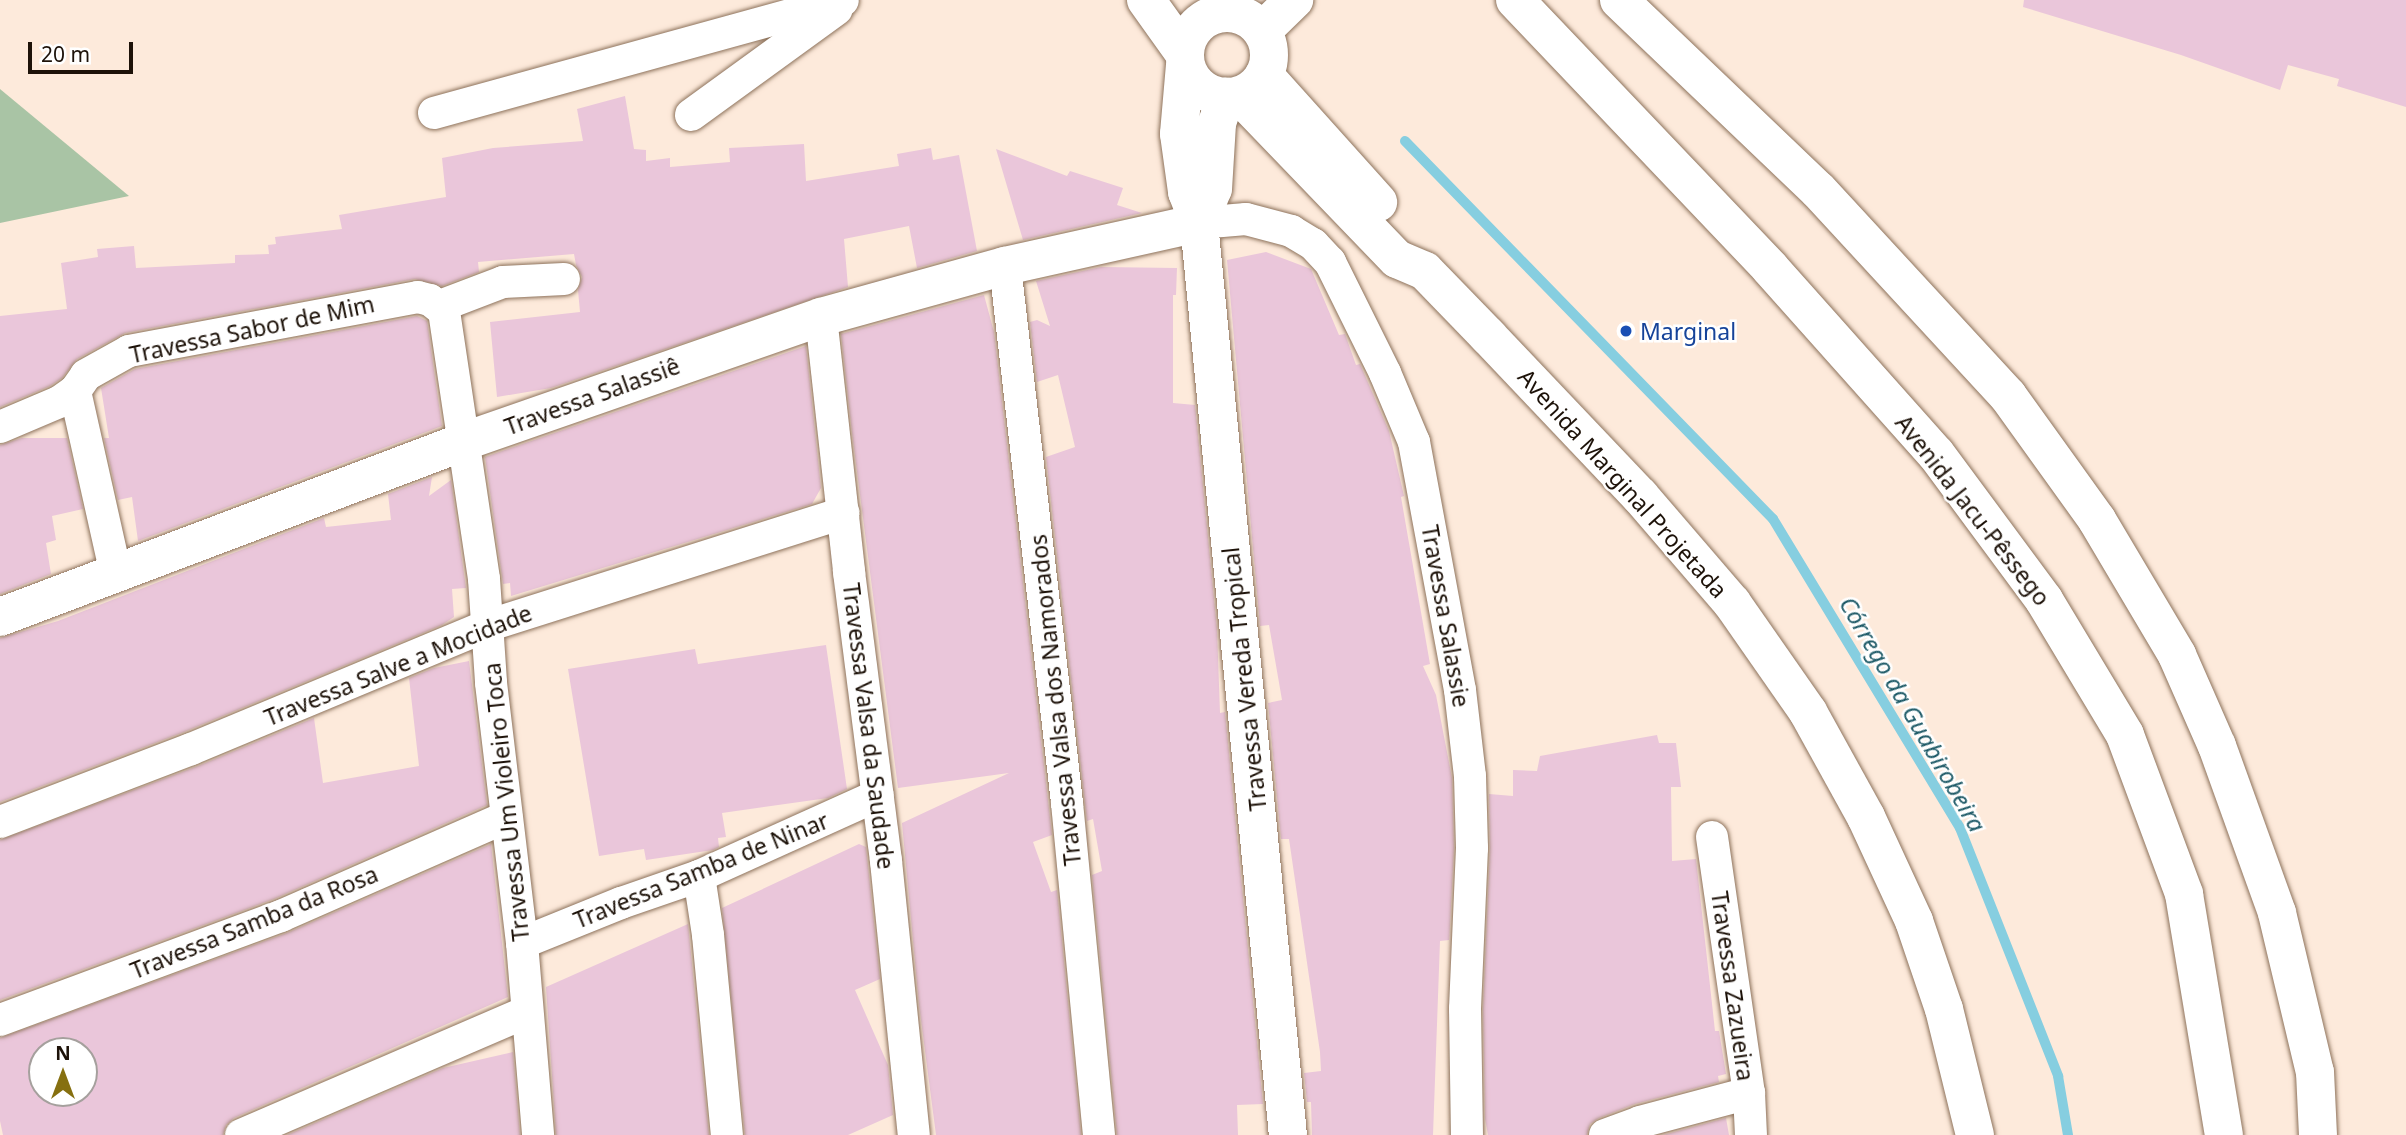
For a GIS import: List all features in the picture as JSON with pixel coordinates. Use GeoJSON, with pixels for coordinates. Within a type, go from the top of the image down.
{"type":"FeatureCollection","features":[{"type":"Feature","properties":{"kind":"main road"},"geometry":{"type":"LineString","coordinates":[[1146,0],[1185,59],[1197,85],[1215,96],[1243,89],[1269,49],[1262,32],[1250,19],[1214,7],[1191,32],[1185,59]]}},
{"type":"Feature","properties":{"kind":"main road"},"geometry":{"type":"LineString","coordinates":[[1262,32],[1294,0]]}},
{"type":"Feature","properties":{"kind":"main road","name":"Avenida Jacu-Pêssego"},"geometry":{"type":"LineString","coordinates":[[1515,0],[1770,268],[1936,454],[2044,600],[2124,735],[2184,894],[2224,1135]]}},
{"type":"Feature","properties":{"kind":"main road"},"geometry":{"type":"LineString","coordinates":[[1619,0],[1818,190],[2008,396],[2097,520],[2177,655],[2217,746],[2277,913],[2315,1072],[2318,1135]]}},
{"type":"Feature","properties":{"kind":"main road","name":"Travessa Vereda Tropical"},"geometry":{"type":"LineString","coordinates":[[1185,59],[1179,134],[1187,192],[1199,223],[1288,1135]]}},
{"type":"Feature","properties":{"kind":"main road","name":"Travessa Vereda Tropical"},"geometry":{"type":"LineString","coordinates":[[1199,223],[1213,189],[1217,123],[1243,89]]}},
{"type":"Feature","properties":{"kind":"main road","name":"Avenida Marginal Projetada"},"geometry":{"type":"LineString","coordinates":[[1243,89],[1417,245],[1425,271],[1664,524],[1732,603],[1808,712],[1866,817],[1914,921],[1944,1009],[1975,1135]]}},
{"type":"Feature","properties":{"kind":"main road","name":"Travessa Salassiê"},"geometry":{"type":"LineString","coordinates":[[0,617],[465,441],[821,317],[1005,265],[1199,223]]}},
{"type":"Feature","properties":{"kind":"street"},"geometry":{"type":"LineString","coordinates":[[434,113],[843,0]]}},
{"type":"Feature","properties":{"kind":"street"},"geometry":{"type":"LineString","coordinates":[[691,115],[850,0]]}},
{"type":"Feature","properties":{"kind":"street","name":"Travessa Salassie"},"geometry":{"type":"LineString","coordinates":[[1199,223],[1246,219],[1291,231],[1313,244],[1331,262],[1385,373],[1414,442],[1460,690],[1470,776],[1472,848],[1465,1009],[1467,1135]]}},
{"type":"Feature","properties":{"kind":"street","name":"Travessa Valsa dos Namorados"},"geometry":{"type":"LineString","coordinates":[[1005,265],[1067,803],[1099,1135]]}},
{"type":"Feature","properties":{"kind":"street"},"geometry":{"type":"LineString","coordinates":[[440,306],[503,282],[564,279]]}},
{"type":"Feature","properties":{"kind":"street","name":"Travessa Sabor de Mim"},"geometry":{"type":"LineString","coordinates":[[0,427],[59,402],[75,391],[86,375],[128,351],[396,300],[418,297],[440,306]]}},
{"type":"Feature","properties":{"kind":"street","name":"Travessa Um Violeiro Toca"},"geometry":{"type":"LineString","coordinates":[[440,306],[447,321],[465,441],[487,625],[506,817],[522,943],[538,1135]]}},
{"type":"Feature","properties":{"kind":"street","name":"Travessa Valsa da Saudade"},"geometry":{"type":"LineString","coordinates":[[821,317],[878,795],[914,1135]]}},
{"type":"Feature","properties":{"kind":"street"},"geometry":{"type":"LineString","coordinates":[[75,391],[116,574]]}},
{"type":"Feature","properties":{"kind":"street","name":"Travessa Salve a Mocidade"},"geometry":{"type":"LineString","coordinates":[[0,822],[191,749],[487,625],[843,513]]}},
{"type":"Feature","properties":{"kind":"street","name":"Travessa Samba de Ninar"},"geometry":{"type":"LineString","coordinates":[[522,943],[621,903],[699,876],[878,795]]}},
{"type":"Feature","properties":{"kind":"street","name":"Travessa Samba da Rosa"},"geometry":{"type":"LineString","coordinates":[[0,1020],[281,916],[506,817]]}},
{"type":"Feature","properties":{"kind":"street","name":"Travessa Zazueira"},"geometry":{"type":"LineString","coordinates":[[1712,837],[1749,1093],[1751,1135]]}},
{"type":"Feature","properties":{"kind":"street"},"geometry":{"type":"LineString","coordinates":[[699,876],[708,935],[727,1135]]}},
{"type":"Feature","properties":{"kind":"street"},"geometry":{"type":"LineString","coordinates":[[241,1135],[526,1012]]}},
{"type":"Feature","properties":{"kind":"street"},"geometry":{"type":"LineString","coordinates":[[1605,1135],[1640,1122],[1749,1093]]}},
{"type":"Feature","properties":{"kind":"green space"},"geometry":{"type":"Polygon","coordinates":[[[0,89],[129,196],[0,223],[0,89]]]}},
{"type":"Feature","properties":{"kind":"building"},"geometry":{"type":"Polygon","coordinates":[[[2024,0],[2406,0],[2406,107],[2337,86],[2339,79],[2288,65],[2280,90],[2181,55],[2023,7],[2024,0]]]}},
{"type":"Feature","properties":{"kind":"building"},"geometry":{"type":"Polygon","coordinates":[[[625,96],[634,149],[646,150],[646,161],[670,158],[670,167],[730,162],[729,148],[804,144],[806,181],[899,166],[897,154],[931,148],[933,160],[959,155],[977,251],[917,268],[909,226],[844,239],[848,287],[551,388],[497,397],[490,322],[580,312],[578,290],[582,277],[574,254],[478,262],[479,272],[442,286],[415,279],[125,333],[77,359],[62,378],[50,386],[0,407],[0,316],[67,309],[61,263],[98,257],[97,249],[134,246],[136,268],[235,263],[235,255],[269,254],[268,245],[276,244],[275,237],[342,229],[339,215],[446,197],[442,158],[493,148],[583,141],[577,109],[625,96]]]}},
{"type":"Feature","properties":{"kind":"building"},"geometry":{"type":"Polygon","coordinates":[[[996,149],[1067,176],[1070,171],[1123,188],[1117,205],[1142,213],[1023,240],[996,149]]]}},
{"type":"Feature","properties":{"kind":"building"},"geometry":{"type":"Polygon","coordinates":[[[1266,252],[1311,269],[1339,335],[1345,334],[1356,365],[1360,364],[1389,431],[1404,496],[1401,497],[1430,664],[1423,666],[1436,695],[1452,778],[1454,848],[1449,945],[1449,940],[1440,941],[1433,1135],[1312,1135],[1311,1102],[1307,1102],[1304,1073],[1321,1071],[1320,1052],[1289,839],[1281,839],[1268,703],[1282,700],[1269,625],[1260,626],[1227,260],[1266,252]]]}},
{"type":"Feature","properties":{"kind":"building"},"geometry":{"type":"Polygon","coordinates":[[[1101,267],[1177,268],[1176,295],[1173,295],[1173,403],[1195,405],[1217,629],[1220,713],[1225,712],[1263,1104],[1237,1105],[1238,1135],[1117,1135],[1092,875],[1102,871],[1093,819],[1087,821],[1046,457],[1075,447],[1058,375],[1037,382],[1030,322],[1037,320],[1050,326],[1036,281],[1101,267]]]}},
{"type":"Feature","properties":{"kind":"building"},"geometry":{"type":"Polygon","coordinates":[[[984,295],[994,332],[1052,835],[1033,842],[1051,892],[1057,890],[1081,1135],[936,1135],[919,1005],[902,823],[1009,773],[898,788],[852,433],[841,334],[984,295]]]}},
{"type":"Feature","properties":{"kind":"building"},"geometry":{"type":"Polygon","coordinates":[[[417,316],[427,321],[442,426],[138,541],[132,497],[118,500],[104,438],[109,438],[101,388],[135,369],[417,316]]]}},
{"type":"Feature","properties":{"kind":"building"},"geometry":{"type":"Polygon","coordinates":[[[806,346],[821,488],[812,504],[511,596],[510,583],[503,584],[485,457],[806,346]]]}},
{"type":"Feature","properties":{"kind":"building"},"geometry":{"type":"Polygon","coordinates":[[[22,438],[67,438],[83,509],[52,516],[56,540],[46,543],[51,574],[0,594],[0,445],[22,438]]]}},
{"type":"Feature","properties":{"kind":"building"},"geometry":{"type":"Polygon","coordinates":[[[432,477],[429,496],[451,480],[466,588],[452,589],[454,617],[442,625],[184,732],[0,802],[0,638],[58,621],[324,518],[326,527],[391,520],[388,494],[432,477]]]}},
{"type":"Feature","properties":{"kind":"building"},"geometry":{"type":"Polygon","coordinates":[[[826,645],[847,789],[828,798],[722,813],[726,837],[718,838],[719,847],[713,850],[646,860],[644,849],[599,856],[568,669],[695,649],[698,664],[826,645]]]}},
{"type":"Feature","properties":{"kind":"building"},"geometry":{"type":"Polygon","coordinates":[[[469,661],[487,805],[274,899],[0,1000],[0,840],[198,766],[314,718],[323,783],[419,766],[409,678],[434,668],[469,661]]]}},
{"type":"Feature","properties":{"kind":"building"},"geometry":{"type":"Polygon","coordinates":[[[1657,735],[1659,743],[1676,743],[1681,787],[1671,787],[1672,861],[1696,859],[1715,1031],[1719,1031],[1726,1074],[1718,1076],[1719,1082],[1635,1104],[1599,1118],[1590,1124],[1587,1135],[1488,1135],[1485,1119],[1483,1009],[1490,849],[1489,794],[1513,796],[1513,770],[1537,771],[1540,756],[1657,735]]]}},
{"type":"Feature","properties":{"kind":"building"},"geometry":{"type":"Polygon","coordinates":[[[491,844],[508,997],[234,1118],[226,1125],[223,1135],[3,1135],[0,1121],[0,1038],[287,933],[491,844]]]}},
{"type":"Feature","properties":{"kind":"building"},"geometry":{"type":"Polygon","coordinates":[[[859,844],[866,847],[880,979],[855,990],[888,1065],[893,1115],[848,1135],[745,1135],[722,908],[859,844]]]}},
{"type":"Feature","properties":{"kind":"building"},"geometry":{"type":"Polygon","coordinates":[[[688,924],[709,1135],[556,1135],[546,987],[688,924]]]}},
{"type":"Feature","properties":{"kind":"building"},"geometry":{"type":"Polygon","coordinates":[[[513,1052],[520,1135],[287,1135],[443,1068],[513,1052]]]}},
{"type":"Feature","properties":{"kind":"building"},"geometry":{"type":"Polygon","coordinates":[[[1726,1118],[1729,1135],[1663,1135],[1726,1118]]]}},
{"type":"Feature","properties":{"kind":"waterway","name":"Córrego da Guabirobeira"},"geometry":{"type":"LineString","coordinates":[[1405,141],[1773,519],[1960,828],[2058,1076],[2068,1135]]}},
{"type":"Feature","properties":{"kind":"place","name":"Marginal"},"geometry":{"type":"Point","coordinates":[1626,331]}}]}
